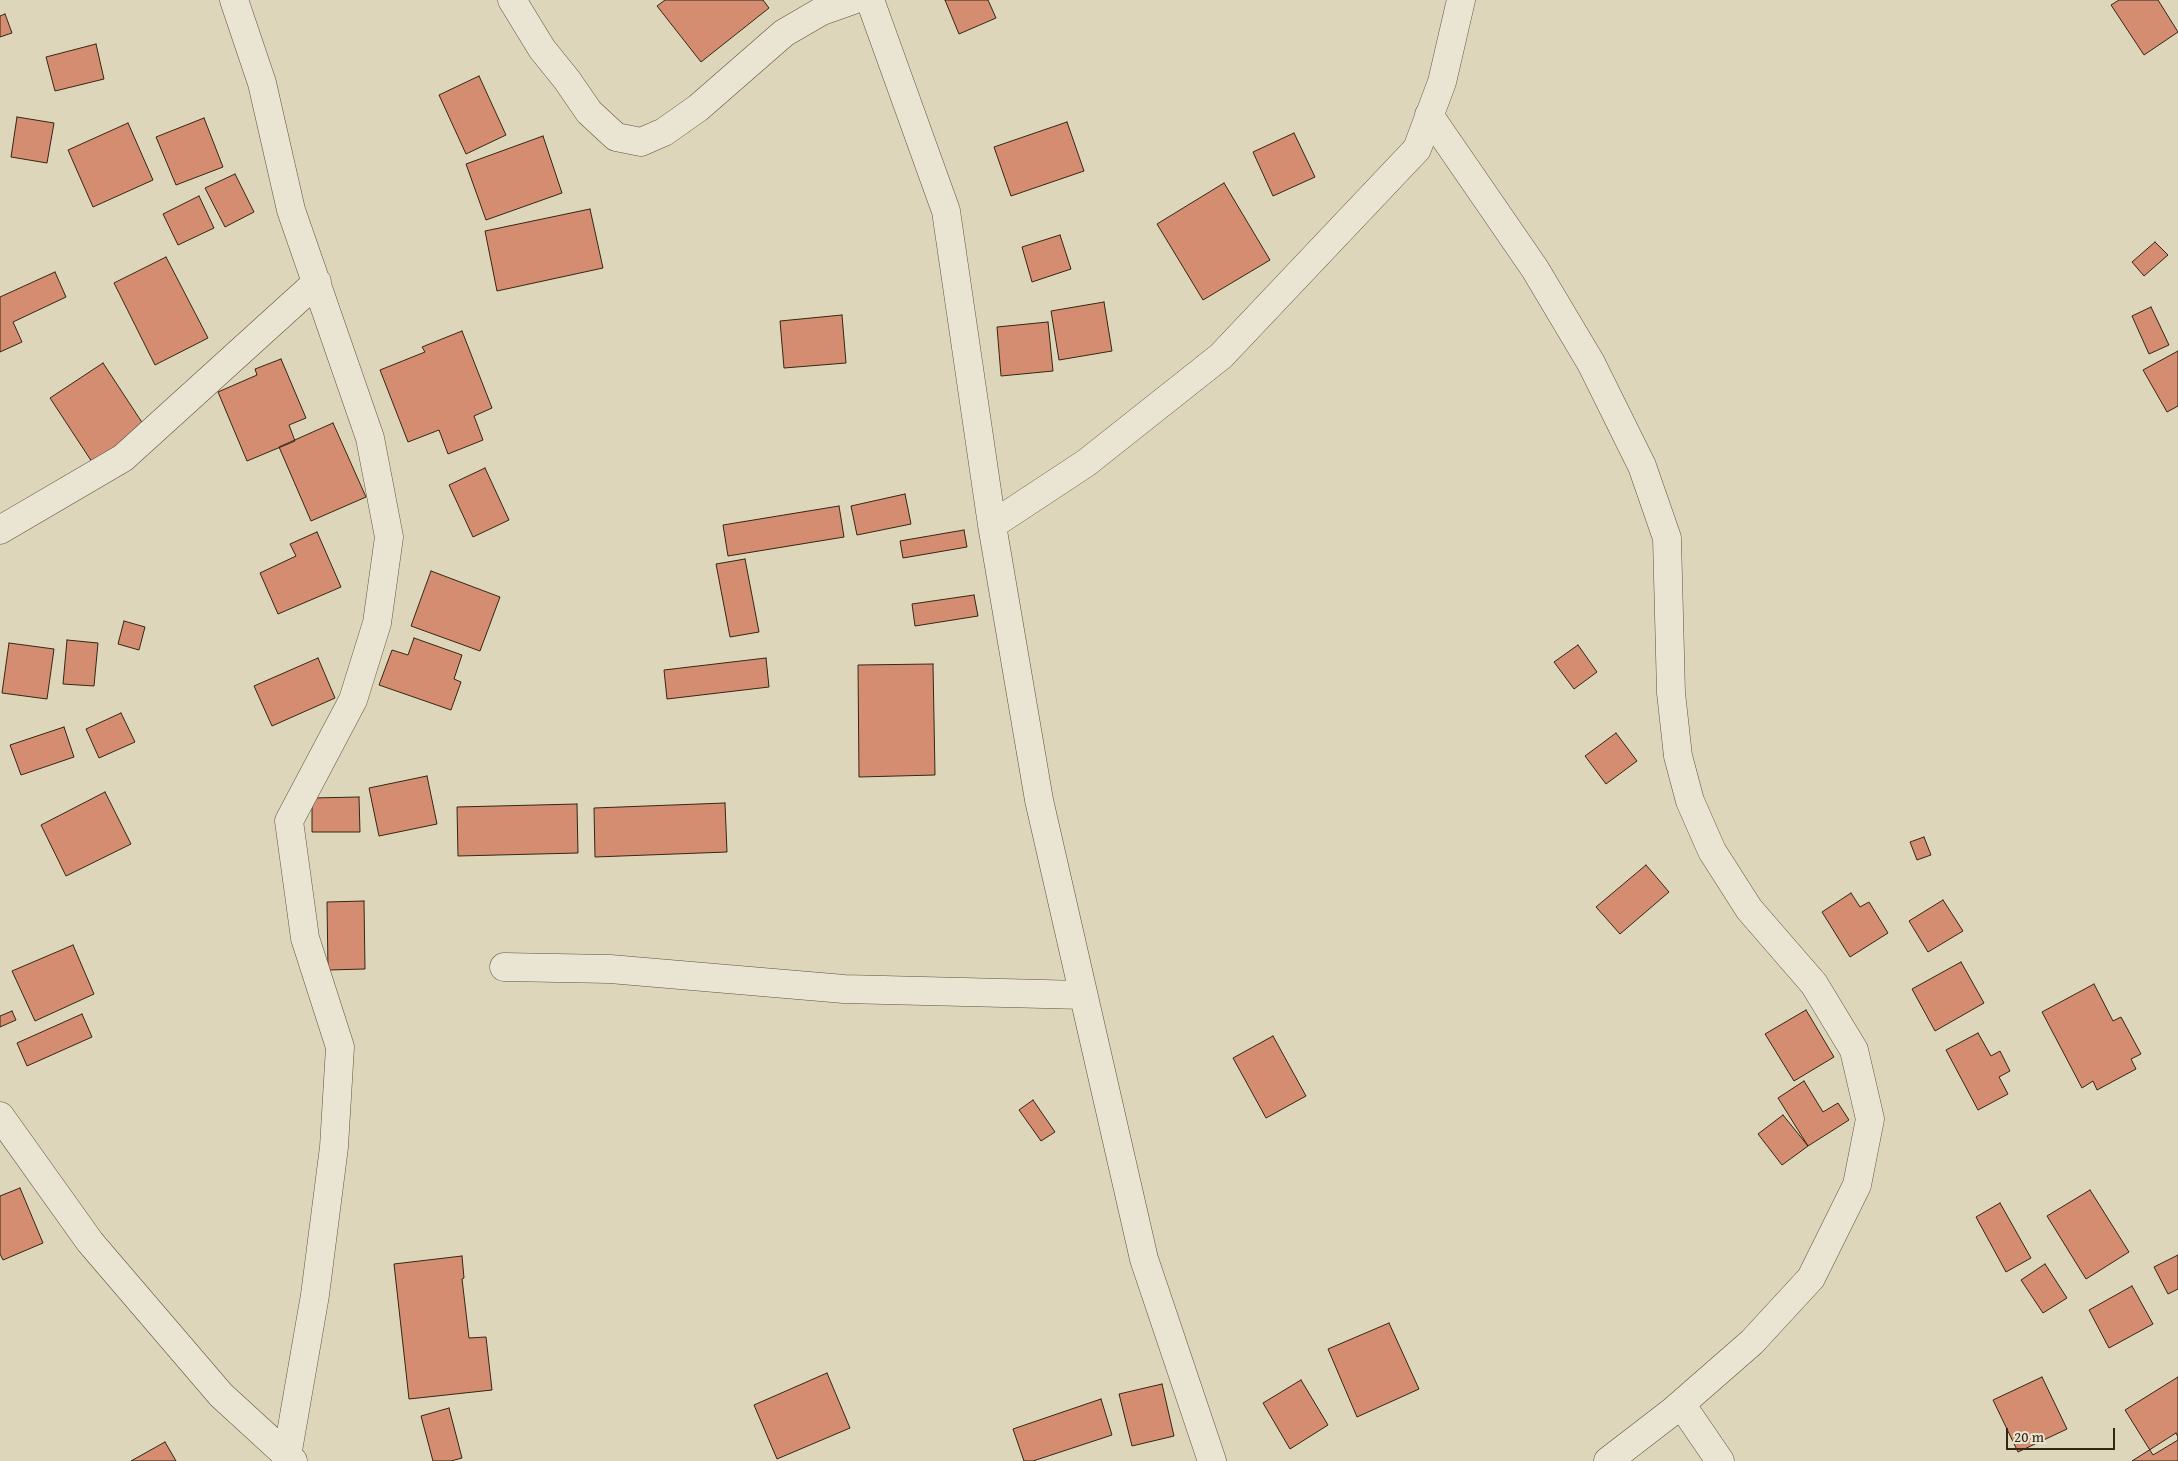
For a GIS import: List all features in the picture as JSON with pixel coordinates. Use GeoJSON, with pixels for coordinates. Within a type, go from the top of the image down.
{"type":"FeatureCollection","features":[{"type":"Feature","properties":{"kind":"street"},"geometry":{"type":"LineString","coordinates":[[234,0],[262,83],[291,210],[370,438],[388,537],[377,623],[353,700],[289,821],[305,938],[340,1047],[334,1147],[319,1265],[290,1458]]}},
{"type":"Feature","properties":{"kind":"street"},"geometry":{"type":"LineString","coordinates":[[512,0],[542,49],[567,80],[589,112],[616,137],[640,142],[664,132],[698,108],[784,33],[822,11],[853,0]]}},
{"type":"Feature","properties":{"kind":"street"},"geometry":{"type":"LineString","coordinates":[[870,0],[946,211],[992,525],[1039,800],[1144,1259],[1212,1461]]}},
{"type":"Feature","properties":{"kind":"street"},"geometry":{"type":"LineString","coordinates":[[992,525],[1086,463],[1221,356],[1417,149],[1442,82],[1461,0]]}},
{"type":"Feature","properties":{"kind":"street"},"geometry":{"type":"LineString","coordinates":[[1430,115],[1535,269],[1591,363],[1642,466],[1667,538],[1671,693],[1678,756],[1690,801],[1712,850],[1749,908],[1814,984],[1854,1050],[1870,1119],[1857,1185],[1811,1278],[1752,1342],[1681,1404],[1608,1461]]}},
{"type":"Feature","properties":{"kind":"street"},"geometry":{"type":"LineString","coordinates":[[0,530],[123,458],[317,282]]}},
{"type":"Feature","properties":{"kind":"street"},"geometry":{"type":"LineString","coordinates":[[504,967],[610,969],[844,989],[1083,995]]}},
{"type":"Feature","properties":{"kind":"street"},"geometry":{"type":"LineString","coordinates":[[0,1116],[90,1242],[221,1395],[290,1458]]}},
{"type":"Feature","properties":{"kind":"street"},"geometry":{"type":"LineString","coordinates":[[1681,1404],[1720,1461]]}},
{"type":"Feature","properties":{"kind":"building"},"geometry":{"type":"Polygon","coordinates":[[[665,0],[763,0],[769,8],[701,62],[657,6],[665,0]]]}},
{"type":"Feature","properties":{"kind":"building"},"geometry":{"type":"Polygon","coordinates":[[[945,0],[988,0],[996,18],[959,34],[945,0]]]}},
{"type":"Feature","properties":{"kind":"building"},"geometry":{"type":"Polygon","coordinates":[[[2119,0],[2158,0],[2178,32],[2144,55],[2111,5],[2119,0]]]}},
{"type":"Feature","properties":{"kind":"building"},"geometry":{"type":"Polygon","coordinates":[[[5,14],[12,33],[0,37],[0,16],[5,14]]]}},
{"type":"Feature","properties":{"kind":"building"},"geometry":{"type":"Polygon","coordinates":[[[96,44],[104,79],[55,91],[46,57],[96,44]]]}},
{"type":"Feature","properties":{"kind":"building"},"geometry":{"type":"Polygon","coordinates":[[[479,76],[506,135],[466,154],[439,95],[479,76]]]}},
{"type":"Feature","properties":{"kind":"building"},"geometry":{"type":"Polygon","coordinates":[[[17,117],[54,123],[47,163],[11,157],[17,117]]]}},
{"type":"Feature","properties":{"kind":"building"},"geometry":{"type":"Polygon","coordinates":[[[204,118],[223,167],[176,185],[156,137],[204,118]]]}},
{"type":"Feature","properties":{"kind":"building"},"geometry":{"type":"Polygon","coordinates":[[[1067,122],[1084,171],[1011,196],[994,147],[1067,122]]]}},
{"type":"Feature","properties":{"kind":"building"},"geometry":{"type":"Polygon","coordinates":[[[128,123],[153,180],[93,207],[68,150],[128,123]]]}},
{"type":"Feature","properties":{"kind":"building"},"geometry":{"type":"Polygon","coordinates":[[[1294,133],[1315,177],[1273,196],[1253,152],[1294,133]]]}},
{"type":"Feature","properties":{"kind":"building"},"geometry":{"type":"Polygon","coordinates":[[[543,136],[562,193],[486,220],[466,164],[543,136]]]}},
{"type":"Feature","properties":{"kind":"building"},"geometry":{"type":"Polygon","coordinates":[[[235,174],[254,212],[225,227],[205,188],[235,174]]]}},
{"type":"Feature","properties":{"kind":"building"},"geometry":{"type":"Polygon","coordinates":[[[1224,183],[1270,260],[1203,300],[1157,224],[1224,183]]]}},
{"type":"Feature","properties":{"kind":"building"},"geometry":{"type":"Polygon","coordinates":[[[199,196],[214,228],[178,245],[163,214],[199,196]]]}},
{"type":"Feature","properties":{"kind":"building"},"geometry":{"type":"Polygon","coordinates":[[[590,209],[603,268],[497,291],[485,231],[590,209]]]}},
{"type":"Feature","properties":{"kind":"building"},"geometry":{"type":"Polygon","coordinates":[[[1060,235],[1071,269],[1032,282],[1022,247],[1060,235]]]}},
{"type":"Feature","properties":{"kind":"building"},"geometry":{"type":"Polygon","coordinates":[[[2155,242],[2168,255],[2144,276],[2132,262],[2155,242]]]}},
{"type":"Feature","properties":{"kind":"building"},"geometry":{"type":"Polygon","coordinates":[[[166,257],[208,338],[155,365],[114,283],[166,257]]]}},
{"type":"Feature","properties":{"kind":"building"},"geometry":{"type":"Polygon","coordinates":[[[55,272],[66,297],[13,322],[22,342],[0,352],[0,297],[55,272]]]}},
{"type":"Feature","properties":{"kind":"building"},"geometry":{"type":"Polygon","coordinates":[[[1104,302],[1112,351],[1059,360],[1051,311],[1104,302]]]}},
{"type":"Feature","properties":{"kind":"building"},"geometry":{"type":"Polygon","coordinates":[[[2151,307],[2169,345],[2149,354],[2132,316],[2151,307]]]}},
{"type":"Feature","properties":{"kind":"building"},"geometry":{"type":"Polygon","coordinates":[[[842,315],[846,363],[784,368],[780,321],[842,315]]]}},
{"type":"Feature","properties":{"kind":"building"},"geometry":{"type":"Polygon","coordinates":[[[1048,322],[1053,371],[1001,376],[997,327],[1048,322]]]}},
{"type":"Feature","properties":{"kind":"building"},"geometry":{"type":"Polygon","coordinates":[[[462,331],[492,408],[474,416],[483,440],[448,454],[439,430],[408,442],[380,370],[425,352],[422,347],[462,331]]]}},
{"type":"Feature","properties":{"kind":"building"},"geometry":{"type":"Polygon","coordinates":[[[2178,351],[2178,406],[2167,412],[2143,370],[2178,351]]]}},
{"type":"Feature","properties":{"kind":"building"},"geometry":{"type":"Polygon","coordinates":[[[281,359],[306,418],[289,425],[295,441],[247,461],[218,392],[257,375],[255,369],[281,359]]]}},
{"type":"Feature","properties":{"kind":"building"},"geometry":{"type":"Polygon","coordinates":[[[103,363],[147,430],[94,465],[50,398],[103,363]]]}},
{"type":"Feature","properties":{"kind":"building"},"geometry":{"type":"Polygon","coordinates":[[[333,423],[366,497],[311,521],[279,447],[333,423]]]}},
{"type":"Feature","properties":{"kind":"building"},"geometry":{"type":"Polygon","coordinates":[[[485,468],[509,520],[473,537],[449,485],[485,468]]]}},
{"type":"Feature","properties":{"kind":"building"},"geometry":{"type":"Polygon","coordinates":[[[905,494],[911,524],[857,535],[851,506],[905,494]]]}},
{"type":"Feature","properties":{"kind":"building"},"geometry":{"type":"Polygon","coordinates":[[[839,506],[844,537],[728,556],[723,525],[839,506]]]}},
{"type":"Feature","properties":{"kind":"building"},"geometry":{"type":"Polygon","coordinates":[[[964,530],[967,547],[903,558],[900,541],[964,530]]]}},
{"type":"Feature","properties":{"kind":"building"},"geometry":{"type":"Polygon","coordinates":[[[317,532],[341,587],[278,614],[260,573],[296,556],[290,544],[317,532]]]}},
{"type":"Feature","properties":{"kind":"building"},"geometry":{"type":"Polygon","coordinates":[[[745,559],[759,632],[730,637],[716,564],[745,559]]]}},
{"type":"Feature","properties":{"kind":"building"},"geometry":{"type":"Polygon","coordinates":[[[431,571],[500,597],[480,651],[411,626],[431,571]]]}},
{"type":"Feature","properties":{"kind":"building"},"geometry":{"type":"Polygon","coordinates":[[[974,595],[978,616],[915,626],[912,604],[974,595]]]}},
{"type":"Feature","properties":{"kind":"building"},"geometry":{"type":"Polygon","coordinates":[[[124,621],[145,627],[139,650],[118,644],[124,621]]]}},
{"type":"Feature","properties":{"kind":"building"},"geometry":{"type":"Polygon","coordinates":[[[414,638],[462,655],[454,679],[461,682],[451,710],[379,685],[392,650],[408,655],[414,638]]]}},
{"type":"Feature","properties":{"kind":"building"},"geometry":{"type":"Polygon","coordinates":[[[67,640],[98,643],[94,686],[63,684],[67,640]]]}},
{"type":"Feature","properties":{"kind":"building"},"geometry":{"type":"Polygon","coordinates":[[[9,643],[54,649],[47,699],[2,693],[9,643]]]}},
{"type":"Feature","properties":{"kind":"building"},"geometry":{"type":"Polygon","coordinates":[[[1578,645],[1597,672],[1574,689],[1554,662],[1578,645]]]}},
{"type":"Feature","properties":{"kind":"building"},"geometry":{"type":"Polygon","coordinates":[[[318,658],[335,698],[272,726],[254,686],[318,658]]]}},
{"type":"Feature","properties":{"kind":"building"},"geometry":{"type":"Polygon","coordinates":[[[766,658],[769,687],[667,699],[664,670],[766,658]]]}},
{"type":"Feature","properties":{"kind":"building"},"geometry":{"type":"Polygon","coordinates":[[[933,664],[935,775],[859,777],[858,665],[933,664]]]}},
{"type":"Feature","properties":{"kind":"building"},"geometry":{"type":"Polygon","coordinates":[[[121,713],[135,742],[99,758],[86,729],[121,713]]]}},
{"type":"Feature","properties":{"kind":"building"},"geometry":{"type":"Polygon","coordinates":[[[64,727],[74,757],[21,775],[10,745],[64,727]]]}},
{"type":"Feature","properties":{"kind":"building"},"geometry":{"type":"Polygon","coordinates":[[[1616,733],[1637,761],[1606,784],[1585,756],[1616,733]]]}},
{"type":"Feature","properties":{"kind":"building"},"geometry":{"type":"Polygon","coordinates":[[[427,776],[437,824],[379,836],[369,788],[427,776]]]}},
{"type":"Feature","properties":{"kind":"building"},"geometry":{"type":"Polygon","coordinates":[[[105,792],[131,844],[66,876],[41,825],[105,792]]]}},
{"type":"Feature","properties":{"kind":"building"},"geometry":{"type":"Polygon","coordinates":[[[359,797],[360,832],[312,832],[312,798],[359,797]]]}},
{"type":"Feature","properties":{"kind":"building"},"geometry":{"type":"Polygon","coordinates":[[[725,803],[727,852],[595,857],[594,808],[725,803]]]}},
{"type":"Feature","properties":{"kind":"building"},"geometry":{"type":"Polygon","coordinates":[[[577,804],[578,853],[458,856],[457,807],[577,804]]]}},
{"type":"Feature","properties":{"kind":"building"},"geometry":{"type":"Polygon","coordinates":[[[1924,837],[1931,855],[1917,860],[1910,842],[1924,837]]]}},
{"type":"Feature","properties":{"kind":"building"},"geometry":{"type":"Polygon","coordinates":[[[1646,865],[1669,892],[1620,934],[1596,907],[1646,865]]]}},
{"type":"Feature","properties":{"kind":"building"},"geometry":{"type":"Polygon","coordinates":[[[1851,893],[1860,907],[1869,902],[1888,933],[1850,957],[1822,912],[1851,893]]]}},
{"type":"Feature","properties":{"kind":"building"},"geometry":{"type":"Polygon","coordinates":[[[1943,900],[1963,931],[1928,952],[1909,921],[1943,900]]]}},
{"type":"Feature","properties":{"kind":"building"},"geometry":{"type":"Polygon","coordinates":[[[364,901],[365,969],[328,970],[327,902],[364,901]]]}},
{"type":"Feature","properties":{"kind":"building"},"geometry":{"type":"Polygon","coordinates":[[[73,945],[94,994],[35,1021],[12,971],[73,945]]]}},
{"type":"Feature","properties":{"kind":"building"},"geometry":{"type":"Polygon","coordinates":[[[1961,962],[1984,1003],[1935,1031],[1912,989],[1961,962]]]}},
{"type":"Feature","properties":{"kind":"building"},"geometry":{"type":"Polygon","coordinates":[[[2094,984],[2113,1021],[2121,1017],[2141,1054],[2131,1059],[2136,1069],[2097,1090],[2093,1081],[2082,1088],[2042,1012],[2094,984]]]}},
{"type":"Feature","properties":{"kind":"building"},"geometry":{"type":"Polygon","coordinates":[[[1806,1010],[1834,1057],[1794,1081],[1765,1034],[1806,1010]]]}},
{"type":"Feature","properties":{"kind":"building"},"geometry":{"type":"Polygon","coordinates":[[[12,1011],[16,1020],[0,1027],[0,1016],[12,1011]]]}},
{"type":"Feature","properties":{"kind":"building"},"geometry":{"type":"Polygon","coordinates":[[[82,1014],[92,1037],[27,1066],[17,1043],[82,1014]]]}},
{"type":"Feature","properties":{"kind":"building"},"geometry":{"type":"Polygon","coordinates":[[[1978,1033],[1991,1056],[2000,1051],[2010,1071],[1999,1077],[2008,1094],[1978,1110],[1946,1050],[1978,1033]]]}},
{"type":"Feature","properties":{"kind":"building"},"geometry":{"type":"Polygon","coordinates":[[[1273,1036],[1306,1096],[1266,1118],[1233,1058],[1273,1036]]]}},
{"type":"Feature","properties":{"kind":"building"},"geometry":{"type":"Polygon","coordinates":[[[1804,1081],[1823,1112],[1838,1103],[1849,1120],[1808,1146],[1778,1098],[1804,1081]]]}},
{"type":"Feature","properties":{"kind":"building"},"geometry":{"type":"Polygon","coordinates":[[[1033,1100],[1055,1132],[1041,1141],[1019,1110],[1033,1100]]]}},
{"type":"Feature","properties":{"kind":"building"},"geometry":{"type":"Polygon","coordinates":[[[1783,1115],[1808,1146],[1782,1165],[1758,1134],[1783,1115]]]}},
{"type":"Feature","properties":{"kind":"building"},"geometry":{"type":"Polygon","coordinates":[[[20,1188],[43,1243],[3,1260],[0,1254],[0,1196],[20,1188]]]}},
{"type":"Feature","properties":{"kind":"building"},"geometry":{"type":"Polygon","coordinates":[[[2090,1190],[2129,1252],[2086,1279],[2047,1216],[2090,1190]]]}},
{"type":"Feature","properties":{"kind":"building"},"geometry":{"type":"Polygon","coordinates":[[[2000,1203],[2031,1258],[2006,1272],[1976,1217],[2000,1203]]]}},
{"type":"Feature","properties":{"kind":"building"},"geometry":{"type":"Polygon","coordinates":[[[2178,1255],[2178,1289],[2168,1294],[2154,1267],[2178,1255]]]}},
{"type":"Feature","properties":{"kind":"building"},"geometry":{"type":"Polygon","coordinates":[[[462,1256],[464,1278],[462,1279],[469,1338],[486,1337],[492,1390],[409,1399],[394,1264],[462,1256]]]}},
{"type":"Feature","properties":{"kind":"building"},"geometry":{"type":"Polygon","coordinates":[[[2045,1264],[2067,1298],[2043,1313],[2021,1280],[2045,1264]]]}},
{"type":"Feature","properties":{"kind":"building"},"geometry":{"type":"Polygon","coordinates":[[[2132,1286],[2153,1324],[2109,1348],[2089,1310],[2132,1286]]]}},
{"type":"Feature","properties":{"kind":"building"},"geometry":{"type":"Polygon","coordinates":[[[1389,1323],[1419,1389],[1357,1417],[1328,1349],[1389,1323]]]}},
{"type":"Feature","properties":{"kind":"building"},"geometry":{"type":"Polygon","coordinates":[[[827,1373],[850,1428],[777,1459],[754,1405],[827,1373]]]}},
{"type":"Feature","properties":{"kind":"building"},"geometry":{"type":"Polygon","coordinates":[[[2042,1377],[2067,1429],[2018,1452],[1993,1400],[2042,1377]]]}},
{"type":"Feature","properties":{"kind":"building"},"geometry":{"type":"Polygon","coordinates":[[[2178,1377],[2178,1440],[2153,1455],[2125,1410],[2178,1377]]]}},
{"type":"Feature","properties":{"kind":"building"},"geometry":{"type":"Polygon","coordinates":[[[1301,1380],[1328,1425],[1290,1449],[1263,1403],[1301,1380]]]}},
{"type":"Feature","properties":{"kind":"building"},"geometry":{"type":"Polygon","coordinates":[[[1162,1384],[1174,1436],[1132,1446],[1119,1394],[1162,1384]]]}},
{"type":"Feature","properties":{"kind":"building"},"geometry":{"type":"Polygon","coordinates":[[[1101,1399],[1112,1435],[1033,1461],[1024,1461],[1013,1429],[1101,1399]]]}},
{"type":"Feature","properties":{"kind":"building"},"geometry":{"type":"Polygon","coordinates":[[[449,1408],[462,1458],[451,1461],[433,1461],[421,1416],[449,1408]]]}},
{"type":"Feature","properties":{"kind":"building"},"geometry":{"type":"Polygon","coordinates":[[[2176,1433],[2178,1437],[2178,1461],[2132,1461],[2176,1433]]]}},
{"type":"Feature","properties":{"kind":"building"},"geometry":{"type":"Polygon","coordinates":[[[165,1442],[176,1461],[131,1461],[165,1442]]]}}]}
